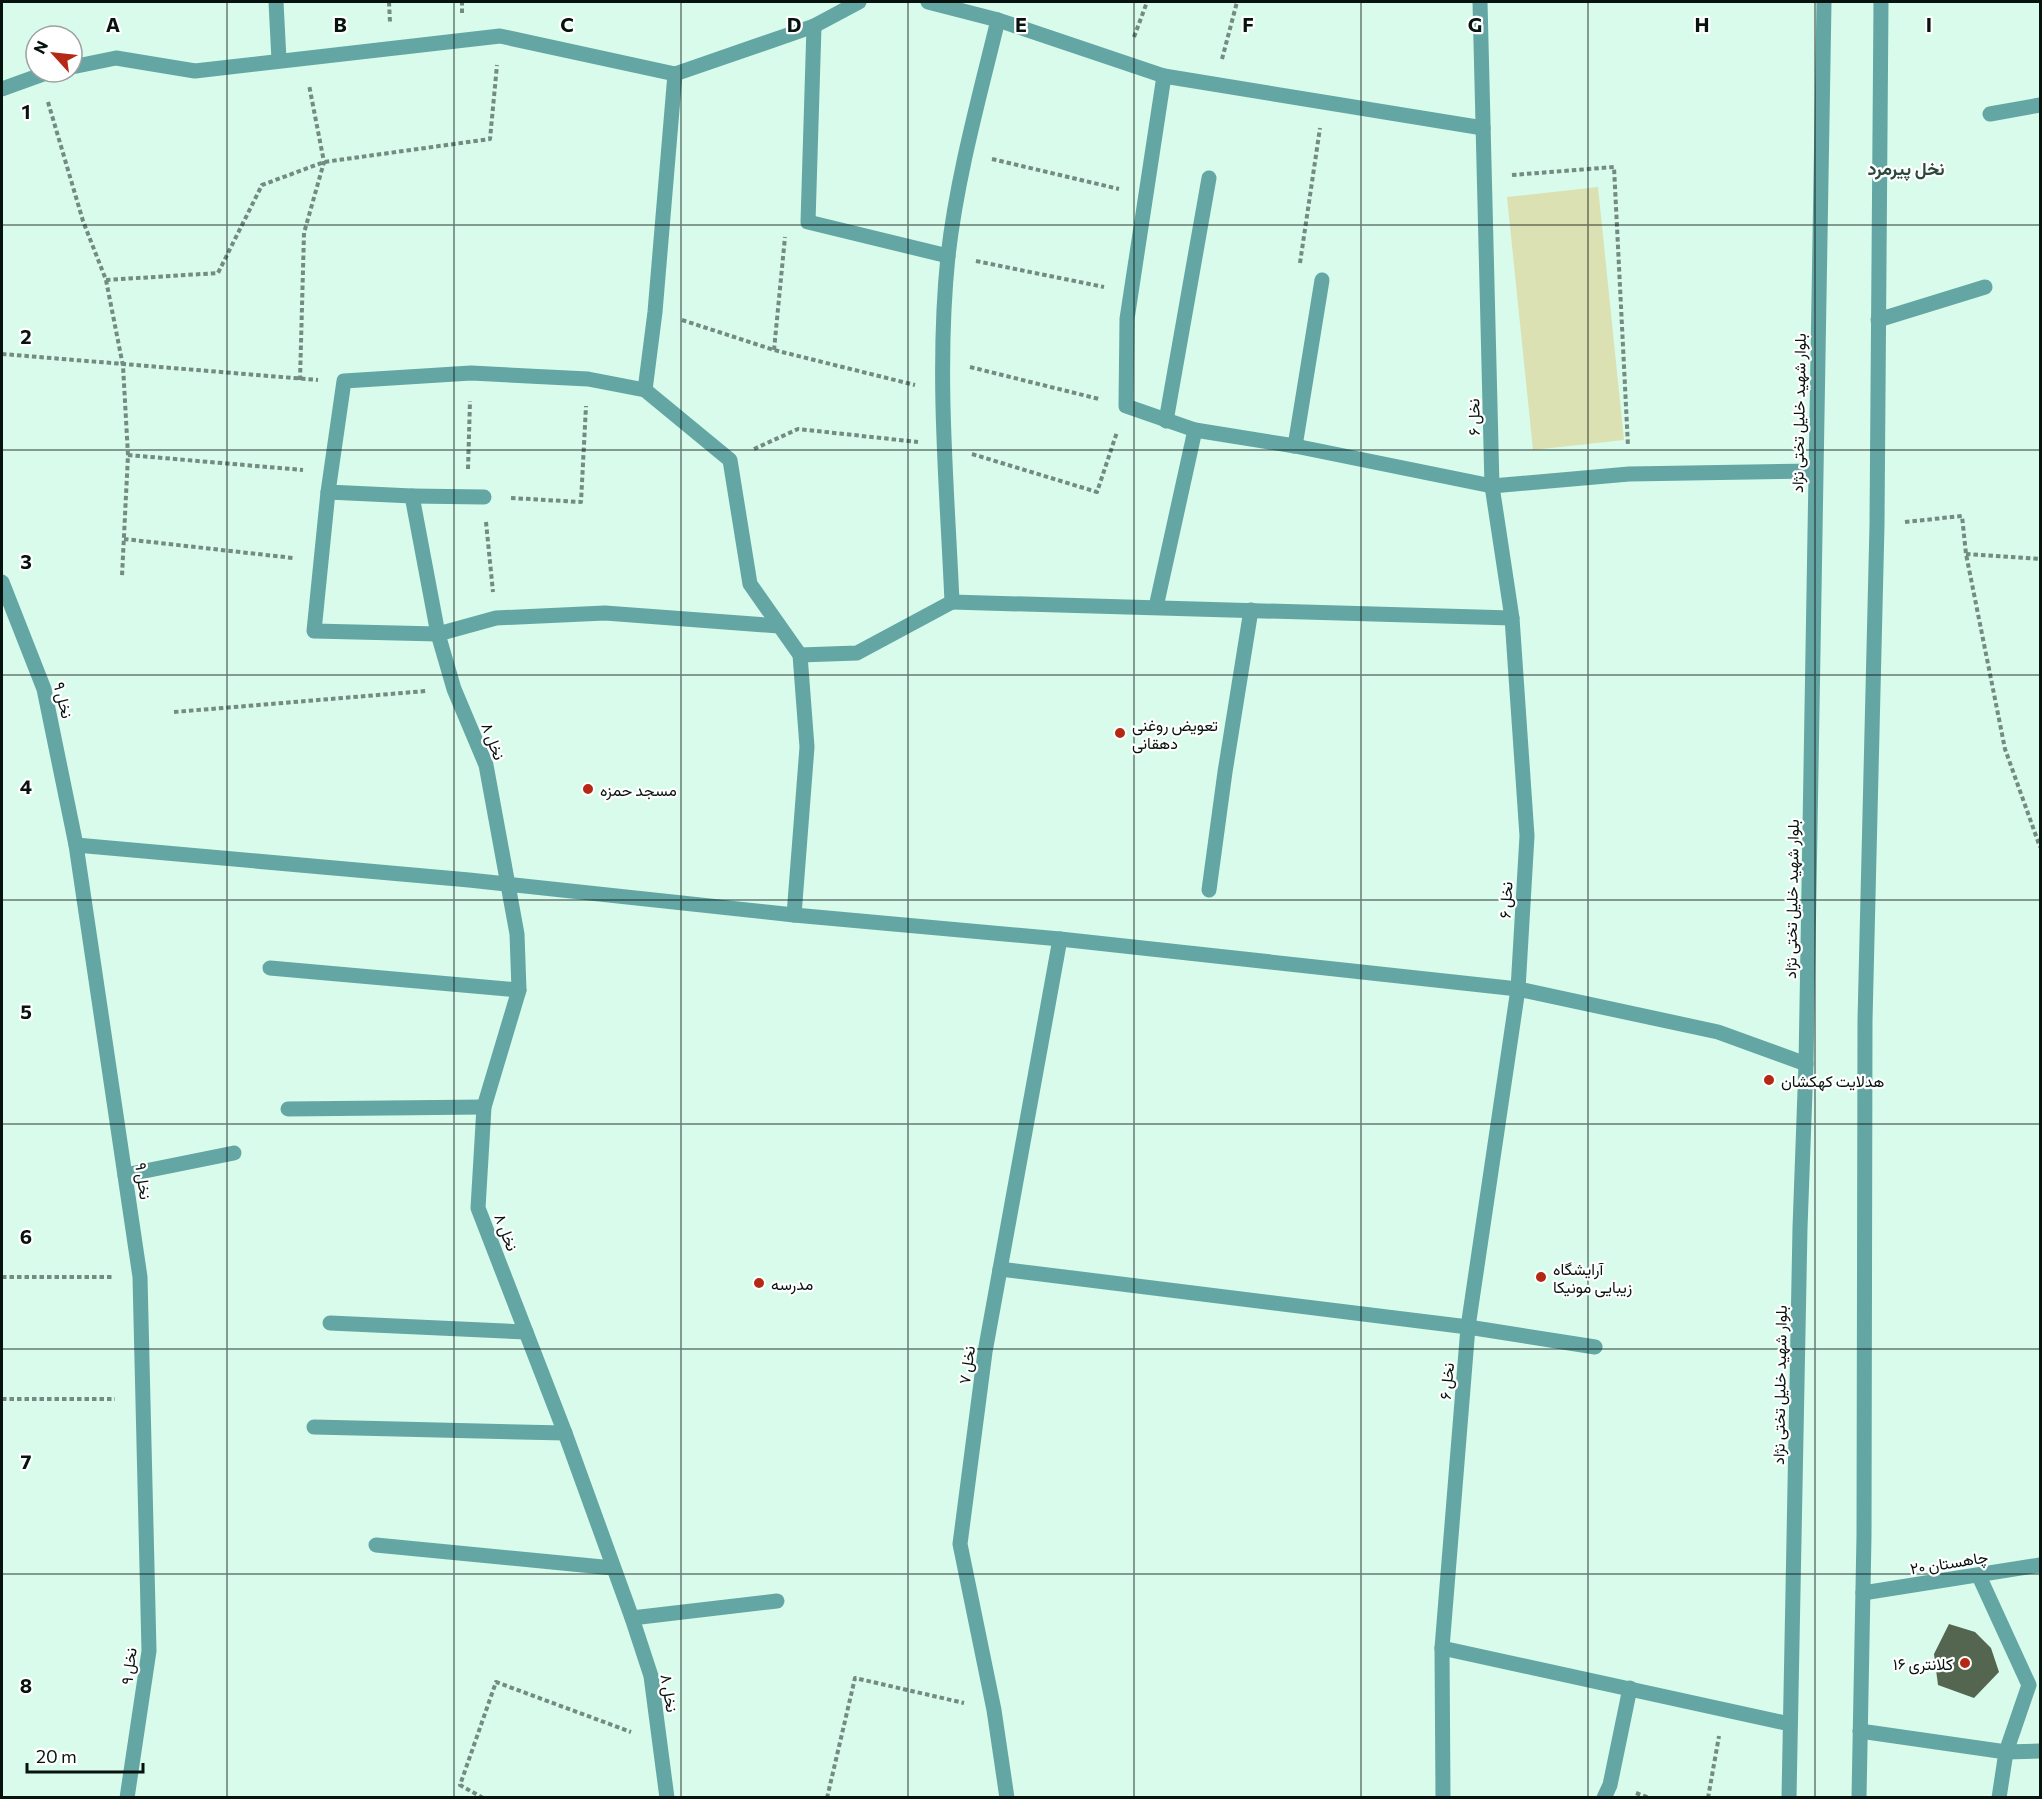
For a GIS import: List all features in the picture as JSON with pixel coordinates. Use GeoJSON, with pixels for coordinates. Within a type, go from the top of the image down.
{"type":"FeatureCollection","features":[{"type":"Feature","properties":{"kind":"street"},"geometry":{"type":"LineString","coordinates":[[276,2],[279,60]]}},
{"type":"Feature","properties":{"kind":"street"},"geometry":{"type":"LineString","coordinates":[[84,65],[116,58],[195,70],[500,36],[675,74],[814,26],[859,2]]}},
{"type":"Feature","properties":{"kind":"street"},"geometry":{"type":"LineString","coordinates":[[938,2],[1125,61],[1164,76],[1324,104],[1483,128]]}},
{"type":"Feature","properties":{"kind":"street","name":"نخل ۶"},"geometry":{"type":"LineString","coordinates":[[1443,1797],[1442,1648],[1468,1327],[1518,989],[1527,836],[1512,618],[1492,486],[1480,2]]}},
{"type":"Feature","properties":{"kind":"street","name":"بلوار شهید خلیل تختی نژاد"},"geometry":{"type":"LineString","coordinates":[[1789,1797],[1800,1228],[1806,1064],[1824,2]]}},
{"type":"Feature","properties":{"kind":"street"},"geometry":{"type":"LineString","coordinates":[[1859,1797],[1863,1593],[1865,1021],[1877,525],[1881,2]]}},
{"type":"Feature","properties":{"kind":"street"},"geometry":{"type":"LineString","coordinates":[[952,602],[942,445],[948,256],[966,153],[998,20]]}},
{"type":"Feature","properties":{"kind":"street"},"geometry":{"type":"LineString","coordinates":[[814,26],[808,222],[948,256]]}},
{"type":"Feature","properties":{"kind":"street"},"geometry":{"type":"LineString","coordinates":[[645,390],[655,312],[675,74]]}},
{"type":"Feature","properties":{"kind":"street"},"geometry":{"type":"LineString","coordinates":[[1164,76],[1127,319],[1126,406],[1195,430],[1295,447],[1492,486],[1629,474],[1815,471]]}},
{"type":"Feature","properties":{"kind":"street"},"geometry":{"type":"LineString","coordinates":[[2,89],[24,81]]}},
{"type":"Feature","properties":{"kind":"street"},"geometry":{"type":"LineString","coordinates":[[1990,114],[2040,105]]}},
{"type":"Feature","properties":{"kind":"street"},"geometry":{"type":"LineString","coordinates":[[1166,421],[1209,178]]}},
{"type":"Feature","properties":{"kind":"street"},"geometry":{"type":"LineString","coordinates":[[1295,447],[1322,280]]}},
{"type":"Feature","properties":{"kind":"street"},"geometry":{"type":"LineString","coordinates":[[1878,320],[1985,287]]}},
{"type":"Feature","properties":{"kind":"street"},"geometry":{"type":"LineString","coordinates":[[779,626],[605,613],[496,618],[438,634],[314,631],[319,561],[344,381],[471,373],[588,379],[645,390],[730,460],[750,584],[800,655],[807,747],[794,915]]}},
{"type":"Feature","properties":{"kind":"street"},"geometry":{"type":"LineString","coordinates":[[1156,607],[1195,430]]}},
{"type":"Feature","properties":{"kind":"street"},"geometry":{"type":"LineString","coordinates":[[328,492],[412,496],[484,496]]}},
{"type":"Feature","properties":{"kind":"street","name":"نخل ۸"},"geometry":{"type":"LineString","coordinates":[[412,496],[438,634],[454,689],[486,765],[518,934],[519,990],[484,1107],[478,1208],[565,1433],[651,1677],[667,1797]]}},
{"type":"Feature","properties":{"kind":"street","name":"نخل ۹"},"geometry":{"type":"LineString","coordinates":[[2,582],[44,689],[76,845],[140,1277],[149,1651],[127,1797]]}},
{"type":"Feature","properties":{"kind":"street"},"geometry":{"type":"LineString","coordinates":[[800,655],[857,653],[952,602],[1512,618]]}},
{"type":"Feature","properties":{"kind":"street"},"geometry":{"type":"LineString","coordinates":[[1209,890],[1251,610]]}},
{"type":"Feature","properties":{"kind":"street"},"geometry":{"type":"LineString","coordinates":[[76,845],[469,880],[794,915],[1060,939],[1518,989],[1718,1032],[1806,1064]]}},
{"type":"Feature","properties":{"kind":"street","name":"نخل ۷"},"geometry":{"type":"LineString","coordinates":[[1007,1797],[994,1710],[960,1544],[985,1352],[1060,939]]}},
{"type":"Feature","properties":{"kind":"street"},"geometry":{"type":"LineString","coordinates":[[270,968],[519,990]]}},
{"type":"Feature","properties":{"kind":"street"},"geometry":{"type":"LineString","coordinates":[[288,1108],[484,1107]]}},
{"type":"Feature","properties":{"kind":"street"},"geometry":{"type":"LineString","coordinates":[[125,1175],[234,1153]]}},
{"type":"Feature","properties":{"kind":"street"},"geometry":{"type":"LineString","coordinates":[[1000,1269],[1468,1327],[1595,1347]]}},
{"type":"Feature","properties":{"kind":"street"},"geometry":{"type":"LineString","coordinates":[[330,1323],[526,1332]]}},
{"type":"Feature","properties":{"kind":"street"},"geometry":{"type":"LineString","coordinates":[[314,1427],[565,1433]]}},
{"type":"Feature","properties":{"kind":"street"},"geometry":{"type":"LineString","coordinates":[[376,1545],[613,1568]]}},
{"type":"Feature","properties":{"kind":"street","name":"چاهستان ۲۰"},"geometry":{"type":"LineString","coordinates":[[1863,1593],[2040,1565]]}},
{"type":"Feature","properties":{"kind":"street"},"geometry":{"type":"LineString","coordinates":[[1979,1576],[2029,1685],[2006,1752],[1999,1797]]}},
{"type":"Feature","properties":{"kind":"street"},"geometry":{"type":"LineString","coordinates":[[632,1618],[777,1600]]}},
{"type":"Feature","properties":{"kind":"street"},"geometry":{"type":"LineString","coordinates":[[1442,1648],[1790,1724]]}},
{"type":"Feature","properties":{"kind":"street"},"geometry":{"type":"LineString","coordinates":[[1604,1797],[1610,1785],[1630,1688]]}},
{"type":"Feature","properties":{"kind":"street"},"geometry":{"type":"LineString","coordinates":[[1860,1731],[2006,1752],[2040,1751]]}},
{"type":"Feature","properties":{"kind":"path"},"geometry":{"type":"LineString","coordinates":[[1125,61],[1147,2]]}},
{"type":"Feature","properties":{"kind":"path"},"geometry":{"type":"LineString","coordinates":[[1215,85],[1237,2]]}},
{"type":"Feature","properties":{"kind":"path"},"geometry":{"type":"LineString","coordinates":[[106,279],[218,273],[262,185],[324,162],[490,139],[500,36]]}},
{"type":"Feature","properties":{"kind":"path"},"geometry":{"type":"LineString","coordinates":[[300,380],[304,233],[324,162],[304,57]]}},
{"type":"Feature","properties":{"kind":"path"},"geometry":{"type":"LineString","coordinates":[[47,84],[82,221],[106,279],[123,366],[128,455],[122,576]]}},
{"type":"Feature","properties":{"kind":"path"},"geometry":{"type":"LineString","coordinates":[[1322,280],[1300,263],[1324,104]]}},
{"type":"Feature","properties":{"kind":"path"},"geometry":{"type":"LineString","coordinates":[[966,153],[1146,195]]}},
{"type":"Feature","properties":{"kind":"path"},"geometry":{"type":"LineString","coordinates":[[1484,177],[1614,166],[1629,474]]}},
{"type":"Feature","properties":{"kind":"path"},"geometry":{"type":"LineString","coordinates":[[774,350],[783,238],[808,222]]}},
{"type":"Feature","properties":{"kind":"path"},"geometry":{"type":"LineString","coordinates":[[948,256],[1131,293]]}},
{"type":"Feature","properties":{"kind":"path"},"geometry":{"type":"LineString","coordinates":[[655,312],[774,350],[942,392]]}},
{"type":"Feature","properties":{"kind":"path"},"geometry":{"type":"LineString","coordinates":[[2,354],[300,380],[344,381]]}},
{"type":"Feature","properties":{"kind":"path"},"geometry":{"type":"LineString","coordinates":[[730,460],[798,429],[942,445],[1097,492],[1126,406],[943,360]]}},
{"type":"Feature","properties":{"kind":"path"},"geometry":{"type":"LineString","coordinates":[[467,496],[471,373]]}},
{"type":"Feature","properties":{"kind":"path"},"geometry":{"type":"LineString","coordinates":[[496,618],[484,496],[581,502],[588,379]]}},
{"type":"Feature","properties":{"kind":"path"},"geometry":{"type":"LineString","coordinates":[[128,455],[331,472]]}},
{"type":"Feature","properties":{"kind":"path"},"geometry":{"type":"LineString","coordinates":[[1877,525],[1962,516],[1966,554],[2005,749],[2040,847]]}},
{"type":"Feature","properties":{"kind":"path"},"geometry":{"type":"LineString","coordinates":[[124,539],[319,561]]}},
{"type":"Feature","properties":{"kind":"path"},"geometry":{"type":"LineString","coordinates":[[1966,554],[2040,559]]}},
{"type":"Feature","properties":{"kind":"path"},"geometry":{"type":"LineString","coordinates":[[174,712],[454,689]]}},
{"type":"Feature","properties":{"kind":"path"},"geometry":{"type":"LineString","coordinates":[[2,1277],[140,1277]]}},
{"type":"Feature","properties":{"kind":"path"},"geometry":{"type":"LineString","coordinates":[[2,1399],[143,1399]]}},
{"type":"Feature","properties":{"kind":"path"},"geometry":{"type":"LineString","coordinates":[[827,1797],[855,1678],[994,1710]]}},
{"type":"Feature","properties":{"kind":"path"},"geometry":{"type":"LineString","coordinates":[[483,1797],[460,1785],[496,1682],[659,1743]]}},
{"type":"Feature","properties":{"kind":"path"},"geometry":{"type":"LineString","coordinates":[[1708,1797],[1724,1708]]}},
{"type":"Feature","properties":{"kind":"green space"},"geometry":{"type":"Polygon","coordinates":[[[1598,187],[1624,440],[1533,450],[1507,197],[1598,187]]]}},
{"type":"Feature","properties":{"kind":"building","name":"کلانتری ۱۶"},"geometry":{"type":"Polygon","coordinates":[[[1949,1624],[1975,1632],[1991,1648],[1999,1672],[1974,1698],[1938,1685],[1934,1654],[1949,1624]]]}},
{"type":"Feature","properties":{"kind":"place","name":"تعویض روغنی دهقانی"},"geometry":{"type":"Point","coordinates":[1120,733]}},
{"type":"Feature","properties":{"kind":"place","name":"مسجد حمزه"},"geometry":{"type":"Point","coordinates":[588,789]}},
{"type":"Feature","properties":{"kind":"place","name":"هدلایت کهکشان"},"geometry":{"type":"Point","coordinates":[1769,1080]}},
{"type":"Feature","properties":{"kind":"place","name":"آرایشگاه زیبایی مونیکا"},"geometry":{"type":"Point","coordinates":[1541,1277]}},
{"type":"Feature","properties":{"kind":"place","name":"مدرسه"},"geometry":{"type":"Point","coordinates":[759,1283]}},
{"type":"Feature","properties":{"kind":"place","name":"کلانتری ۱۶"},"geometry":{"type":"Point","coordinates":[1965,1663]}},
{"type":"Feature","properties":{"kind":"district","name":"نخل پیرمرد"},"geometry":{"type":"Point","coordinates":[1906,168]}}]}
